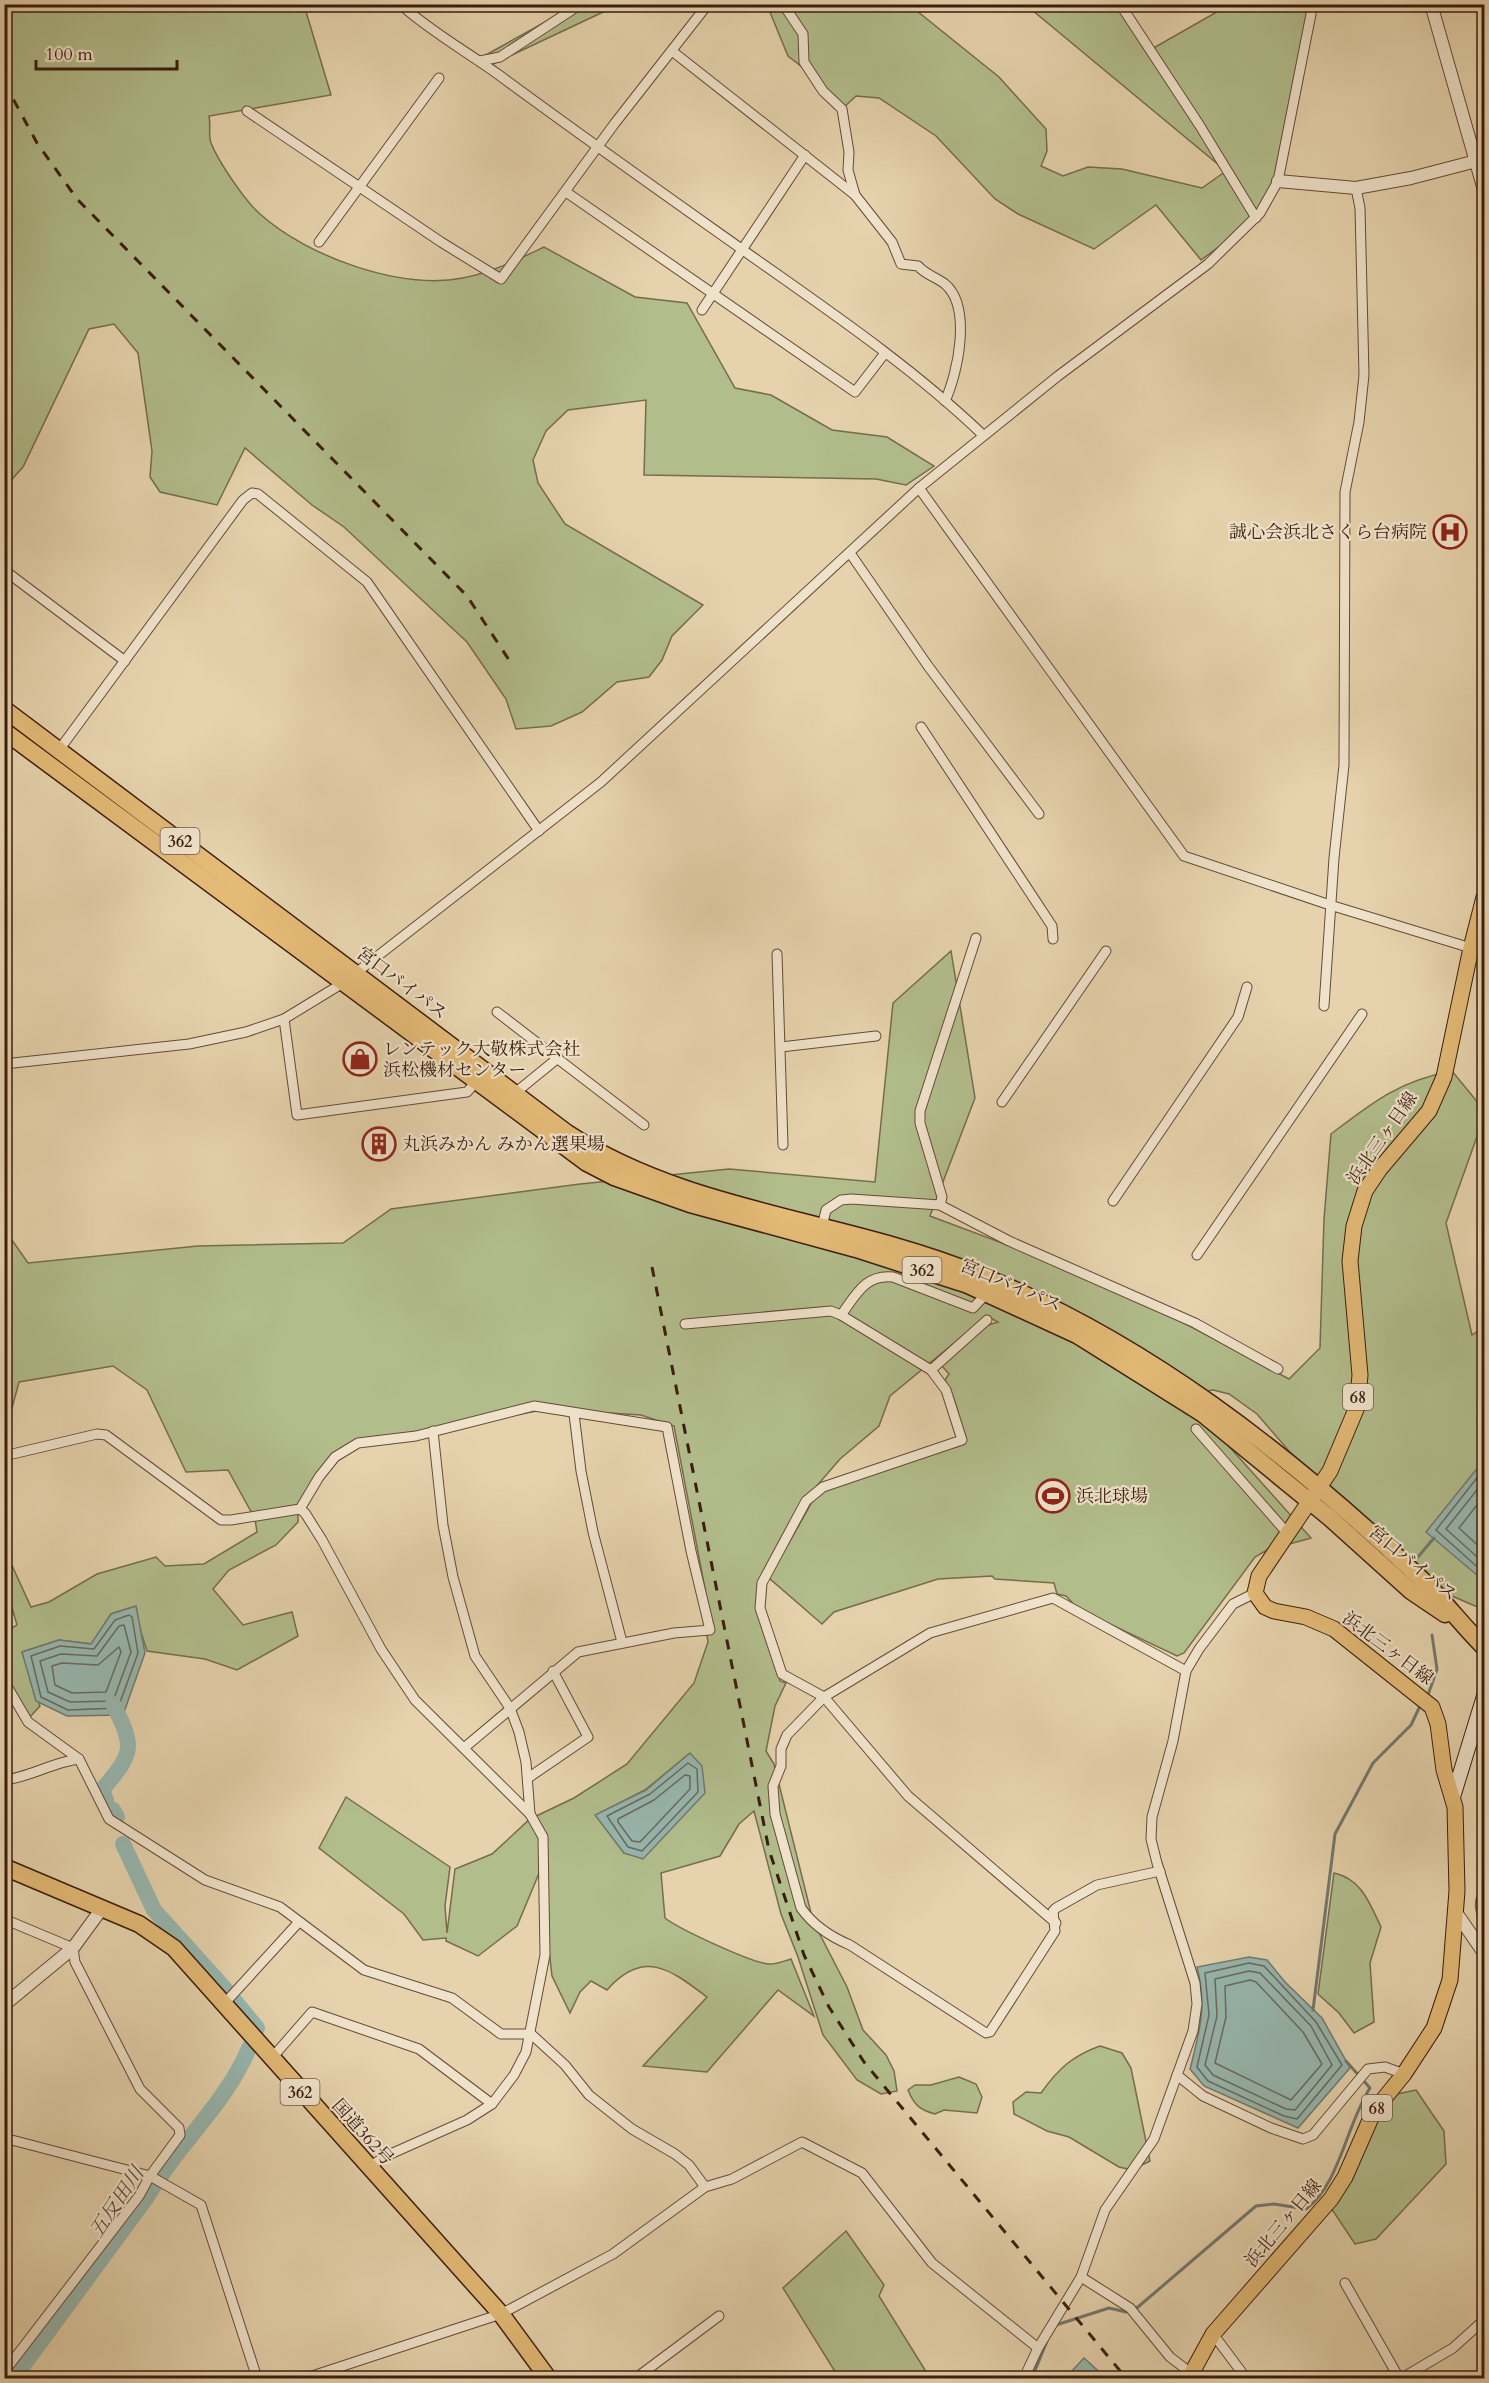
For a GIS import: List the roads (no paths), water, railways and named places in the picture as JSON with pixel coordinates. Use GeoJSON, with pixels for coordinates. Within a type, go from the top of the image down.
{"type":"FeatureCollection","features":[{"type":"Feature","properties":{"kind":"highway","name":"宮口バイパス"},"geometry":{"type":"LineString","coordinates":[[4,709],[349,978],[476,1082],[572,1153],[614,1177],[690,1204],[820,1232],[899,1246],[977,1273],[1071,1317],[1186,1385],[1240,1423],[1314,1496]]}},
{"type":"Feature","properties":{"kind":"highway","name":"宮口バイパス"},"geometry":{"type":"LineString","coordinates":[[4,731],[576,1139],[627,1168],[663,1183],[820,1232],[968,1285],[1077,1335],[1140,1372],[1203,1414],[1420,1578],[1485,1647]]}},
{"type":"Feature","properties":{"kind":"highway","name":"国道362号"},"geometry":{"type":"LineString","coordinates":[[4,1867],[139,1924],[174,1948],[270,2059],[501,2314],[548,2379]]}},
{"type":"Feature","properties":{"kind":"main road","name":"浜北三ヶ日線"},"geometry":{"type":"LineString","coordinates":[[1190,2376],[1213,2334],[1331,2199],[1345,2177],[1374,2111],[1404,2074],[1434,2028],[1450,1980],[1455,1911],[1455,1807],[1444,1770],[1437,1716],[1428,1703],[1334,1629],[1306,1617],[1265,1607],[1255,1593],[1259,1576],[1330,1471],[1357,1407],[1360,1375],[1350,1261],[1353,1226],[1365,1191],[1379,1170],[1429,1111],[1444,1077],[1485,897]]}},
{"type":"Feature","properties":{"kind":"main road"},"geometry":{"type":"LineString","coordinates":[[1452,1797],[1485,1696]]}},
{"type":"Feature","properties":{"kind":"street"},"geometry":{"type":"LineString","coordinates":[[400,4],[427,28],[480,61],[885,353],[983,435]]}},
{"type":"Feature","properties":{"kind":"street"},"geometry":{"type":"LineString","coordinates":[[480,61],[500,57],[581,4]]}},
{"type":"Feature","properties":{"kind":"street"},"geometry":{"type":"LineString","coordinates":[[247,111],[473,264],[501,279],[708,4]]}},
{"type":"Feature","properties":{"kind":"street"},"geometry":{"type":"LineString","coordinates":[[783,4],[802,34],[804,62],[823,91],[842,109],[849,152],[848,170],[855,195]]}},
{"type":"Feature","properties":{"kind":"street"},"geometry":{"type":"LineString","coordinates":[[1120,4],[1200,126],[1245,205],[1256,218]]}},
{"type":"Feature","properties":{"kind":"street"},"geometry":{"type":"LineString","coordinates":[[4,1064],[189,1044],[246,1032],[284,1019],[349,978],[601,782],[919,488],[983,435],[1208,264],[1256,218],[1278,181],[1313,4]]}},
{"type":"Feature","properties":{"kind":"street"},"geometry":{"type":"LineString","coordinates":[[1431,4],[1481,160],[1485,190]]}},
{"type":"Feature","properties":{"kind":"street"},"geometry":{"type":"LineString","coordinates":[[672,51],[855,195],[892,242],[901,264],[918,266],[924,273],[946,285],[958,304],[961,328],[955,375],[945,401]]}},
{"type":"Feature","properties":{"kind":"street"},"geometry":{"type":"LineString","coordinates":[[319,242],[439,78]]}},
{"type":"Feature","properties":{"kind":"street"},"geometry":{"type":"LineString","coordinates":[[702,310],[805,155]]}},
{"type":"Feature","properties":{"kind":"street"},"geometry":{"type":"LineString","coordinates":[[1278,181],[1356,188],[1411,178],[1481,160]]}},
{"type":"Feature","properties":{"kind":"street"},"geometry":{"type":"LineString","coordinates":[[1324,1006],[1330,905],[1344,765],[1345,492],[1359,422],[1364,375],[1359,208],[1356,188]]}},
{"type":"Feature","properties":{"kind":"street"},"geometry":{"type":"LineString","coordinates":[[566,192],[855,392],[885,353]]}},
{"type":"Feature","properties":{"kind":"street"},"geometry":{"type":"LineString","coordinates":[[919,488],[1184,856],[1330,905],[1476,943]]}},
{"type":"Feature","properties":{"kind":"street"},"geometry":{"type":"LineString","coordinates":[[59,750],[243,500],[252,494],[258,494],[367,582],[539,831]]}},
{"type":"Feature","properties":{"kind":"street"},"geometry":{"type":"LineString","coordinates":[[850,553],[928,666],[1039,814]]}},
{"type":"Feature","properties":{"kind":"street"},"geometry":{"type":"LineString","coordinates":[[4,570],[125,661]]}},
{"type":"Feature","properties":{"kind":"street"},"geometry":{"type":"LineString","coordinates":[[921,728],[1052,926],[1053,939]]}},
{"type":"Feature","properties":{"kind":"street"},"geometry":{"type":"LineString","coordinates":[[940,1205],[942,1197],[920,1123],[920,1112],[976,938]]}},
{"type":"Feature","properties":{"kind":"street"},"geometry":{"type":"LineString","coordinates":[[1002,1102],[1106,951]]}},
{"type":"Feature","properties":{"kind":"street"},"geometry":{"type":"LineString","coordinates":[[777,954],[783,1145]]}},
{"type":"Feature","properties":{"kind":"street"},"geometry":{"type":"LineString","coordinates":[[1113,1201],[1238,1017],[1247,987]]}},
{"type":"Feature","properties":{"kind":"street"},"geometry":{"type":"LineString","coordinates":[[496,1012],[644,1125]]}},
{"type":"Feature","properties":{"kind":"street"},"geometry":{"type":"LineString","coordinates":[[1197,1255],[1362,1014]]}},
{"type":"Feature","properties":{"kind":"street"},"geometry":{"type":"LineString","coordinates":[[284,1019],[297,1114],[467,1092],[476,1082]]}},
{"type":"Feature","properties":{"kind":"street"},"geometry":{"type":"LineString","coordinates":[[781,1047],[876,1036]]}},
{"type":"Feature","properties":{"kind":"street"},"geometry":{"type":"LineString","coordinates":[[515,1094],[558,1058]]}},
{"type":"Feature","properties":{"kind":"street"},"geometry":{"type":"LineString","coordinates":[[820,1232],[826,1210],[841,1200],[940,1205],[1009,1241],[1195,1323],[1278,1370]]}},
{"type":"Feature","properties":{"kind":"street"},"geometry":{"type":"LineString","coordinates":[[841,1315],[863,1284],[881,1276],[893,1277],[973,1308],[987,1293]]}},
{"type":"Feature","properties":{"kind":"street"},"geometry":{"type":"LineString","coordinates":[[685,1324],[831,1311],[931,1370],[946,1390],[962,1440],[822,1487],[806,1501],[762,1583],[760,1608],[782,1674],[824,1697],[908,1796],[1056,1923]]}},
{"type":"Feature","properties":{"kind":"street"},"geometry":{"type":"LineString","coordinates":[[931,1370],[987,1320]]}},
{"type":"Feature","properties":{"kind":"street"},"geometry":{"type":"LineString","coordinates":[[300,1509],[319,1477],[335,1457],[358,1443],[433,1431],[534,1406],[667,1427],[691,1551],[710,1630],[622,1642],[578,1652],[464,1748]]}},
{"type":"Feature","properties":{"kind":"street"},"geometry":{"type":"LineString","coordinates":[[574,1414],[581,1471],[593,1532],[622,1642]]}},
{"type":"Feature","properties":{"kind":"street"},"geometry":{"type":"LineString","coordinates":[[1196,1429],[1288,1534]]}},
{"type":"Feature","properties":{"kind":"street"},"geometry":{"type":"LineString","coordinates":[[433,1431],[443,1524],[471,1646],[480,1665],[510,1708],[519,1732],[528,1778],[530,1814]]}},
{"type":"Feature","properties":{"kind":"street"},"geometry":{"type":"LineString","coordinates":[[4,1455],[97,1434],[106,1435],[221,1520],[300,1509],[322,1540],[381,1649],[415,1700],[530,1814],[543,1836],[545,1954],[531,2034],[514,2075],[492,2104],[467,2120],[386,2156],[369,2167]]}},
{"type":"Feature","properties":{"kind":"street"},"geometry":{"type":"LineString","coordinates":[[1024,2379],[1038,2348],[1081,2277],[1104,2210],[1154,2139],[1193,2031],[1197,2004],[1195,1983],[1151,1839],[1152,1817],[1173,1741],[1186,1671],[1199,1649],[1233,1604],[1255,1593]]}},
{"type":"Feature","properties":{"kind":"street"},"geometry":{"type":"LineString","coordinates":[[1160,1871],[1097,1885],[1056,1908],[1053,1911],[1055,1931],[990,2032],[986,2033],[850,1945],[835,1938],[808,1917],[801,1908],[775,1814],[772,1786],[781,1766],[780,1749],[787,1735],[824,1697],[930,1633],[1053,1598],[1186,1671]]}},
{"type":"Feature","properties":{"kind":"street"},"geometry":{"type":"LineString","coordinates":[[528,1778],[588,1737],[553,1671]]}},
{"type":"Feature","properties":{"kind":"street"},"geometry":{"type":"LineString","coordinates":[[4,1681],[28,1722],[79,1759],[109,1819],[205,1880],[280,1907],[298,1923],[364,1970],[452,1998],[501,2034],[531,2034],[566,2065],[590,2095],[632,2129],[675,2154],[689,2165],[705,2187]]}},
{"type":"Feature","properties":{"kind":"street"},"geometry":{"type":"LineString","coordinates":[[4,1780],[16,1779],[39,1768],[79,1759]]}},
{"type":"Feature","properties":{"kind":"street"},"geometry":{"type":"LineString","coordinates":[[4,2005],[73,1948],[103,1907]]}},
{"type":"Feature","properties":{"kind":"street"},"geometry":{"type":"LineString","coordinates":[[1455,1911],[1485,1953]]}},
{"type":"Feature","properties":{"kind":"street"},"geometry":{"type":"LineString","coordinates":[[4,1919],[73,1948]]}},
{"type":"Feature","properties":{"kind":"street"},"geometry":{"type":"LineString","coordinates":[[224,2004],[298,1923]]}},
{"type":"Feature","properties":{"kind":"street"},"geometry":{"type":"LineString","coordinates":[[4,2372],[139,2196],[150,2176],[180,2135],[179,2128],[140,2089],[75,1962],[73,1948]]}},
{"type":"Feature","properties":{"kind":"street"},"geometry":{"type":"LineString","coordinates":[[270,2059],[312,2012],[419,2049],[492,2104]]}},
{"type":"Feature","properties":{"kind":"street"},"geometry":{"type":"LineString","coordinates":[[1177,2075],[1203,2096],[1303,2139],[1313,2135],[1365,2073],[1374,2067],[1404,2074]]}},
{"type":"Feature","properties":{"kind":"street"},"geometry":{"type":"LineString","coordinates":[[4,2138],[162,2180],[201,2205],[257,2379]]}},
{"type":"Feature","properties":{"kind":"street"},"geometry":{"type":"LineString","coordinates":[[306,2379],[501,2314],[613,2254],[705,2187],[732,2179],[802,2142],[862,2173],[932,2263],[1038,2348]]}},
{"type":"Feature","properties":{"kind":"street"},"geometry":{"type":"LineString","coordinates":[[1081,2277],[1133,2311],[1170,2356],[1190,2376]]}},
{"type":"Feature","properties":{"kind":"street"},"geometry":{"type":"LineString","coordinates":[[1345,2283],[1401,2379],[1453,2348],[1485,2320]]}},
{"type":"Feature","properties":{"kind":"street"},"geometry":{"type":"LineString","coordinates":[[636,2379],[719,2316]]}},
{"type":"Feature","properties":{"kind":"street"},"geometry":{"type":"LineString","coordinates":[[1213,2334],[1246,2379]]}},
{"type":"Feature","properties":{"kind":"water"},"geometry":{"type":"Polygon","coordinates":[[[1484,1460],[1484,1581],[1426,1532],[1484,1460]]]}},
{"type":"Feature","properties":{"kind":"water"},"geometry":{"type":"Polygon","coordinates":[[[136,1606],[145,1653],[123,1715],[67,1716],[36,1701],[22,1652],[59,1640],[91,1644],[111,1614],[136,1606]]]}},
{"type":"Feature","properties":{"kind":"water"},"geometry":{"type":"Polygon","coordinates":[[[690,1753],[702,1766],[705,1793],[643,1859],[624,1853],[595,1815],[646,1790],[690,1753]]]}},
{"type":"Feature","properties":{"kind":"water"},"geometry":{"type":"Polygon","coordinates":[[[1249,1957],[1267,1960],[1285,1982],[1322,2018],[1350,2068],[1298,2128],[1204,2086],[1190,2069],[1202,2006],[1197,1967],[1249,1957]]]}},
{"type":"Feature","properties":{"kind":"water"},"geometry":{"type":"Polygon","coordinates":[[[1084,2358],[1106,2378],[1078,2378],[1071,2372],[1084,2358]]]}},
{"type":"Feature","properties":{"kind":"waterway"},"geometry":{"type":"LineString","coordinates":[[1417,1558],[1434,1538]]}},
{"type":"Feature","properties":{"kind":"waterway"},"geometry":{"type":"LineString","coordinates":[[1428,1695],[1437,1669],[1432,1635]]}},
{"type":"Feature","properties":{"kind":"waterway","name":"五反田川"},"geometry":{"type":"LineString","coordinates":[[106,1800],[102,1790],[120,1767],[128,1749],[125,1731],[113,1704]]}},
{"type":"Feature","properties":{"kind":"waterway"},"geometry":{"type":"LineString","coordinates":[[1313,2010],[1335,1834],[1373,1763],[1411,1725],[1420,1706]]}},
{"type":"Feature","properties":{"kind":"waterway","name":"五反田川"},"geometry":{"type":"LineString","coordinates":[[113,1810],[117,1817]]}},
{"type":"Feature","properties":{"kind":"waterway","name":"五反田川"},"geometry":{"type":"LineString","coordinates":[[123,1844],[154,1910],[227,1991]]}},
{"type":"Feature","properties":{"kind":"waterway","name":"五反田川"},"geometry":{"type":"LineString","coordinates":[[234,2000],[257,2028]]}},
{"type":"Feature","properties":{"kind":"waterway","name":"五反田川"},"geometry":{"type":"LineString","coordinates":[[14,2378],[172,2160],[228,2088],[249,2048]]}},
{"type":"Feature","properties":{"kind":"waterway"},"geometry":{"type":"LineString","coordinates":[[1056,2325],[1109,2308],[1126,2312],[1138,2307],[1256,2206],[1274,2204],[1306,2209],[1317,2199],[1335,2170],[1355,2118],[1370,2088],[1346,2061]]}},
{"type":"Feature","properties":{"kind":"waterway"},"geometry":{"type":"LineString","coordinates":[[1032,2378],[1047,2341]]}},
{"type":"Feature","properties":{"kind":"railway"},"geometry":{"type":"LineString","coordinates":[[4,82],[37,143],[77,199],[467,596],[513,666]]}},
{"type":"Feature","properties":{"kind":"railway"},"geometry":{"type":"LineString","coordinates":[[652,1267],[769,1850],[804,1955],[829,2007],[864,2062],[1126,2378]]}},
{"type":"Feature","properties":{"kind":"place","name":"誠心会浜北さくら台病院"},"geometry":{"type":"Point","coordinates":[1450,532]}},
{"type":"Feature","properties":{"kind":"place","name":"レンテック大敬株式会社 浜松機材センター"},"geometry":{"type":"Point","coordinates":[360,1059]}},
{"type":"Feature","properties":{"kind":"place","name":"丸浜みかん みかん選果場"},"geometry":{"type":"Point","coordinates":[379,1144]}},
{"type":"Feature","properties":{"kind":"place","name":"浜北球場"},"geometry":{"type":"Point","coordinates":[1053,1496]}}]}
